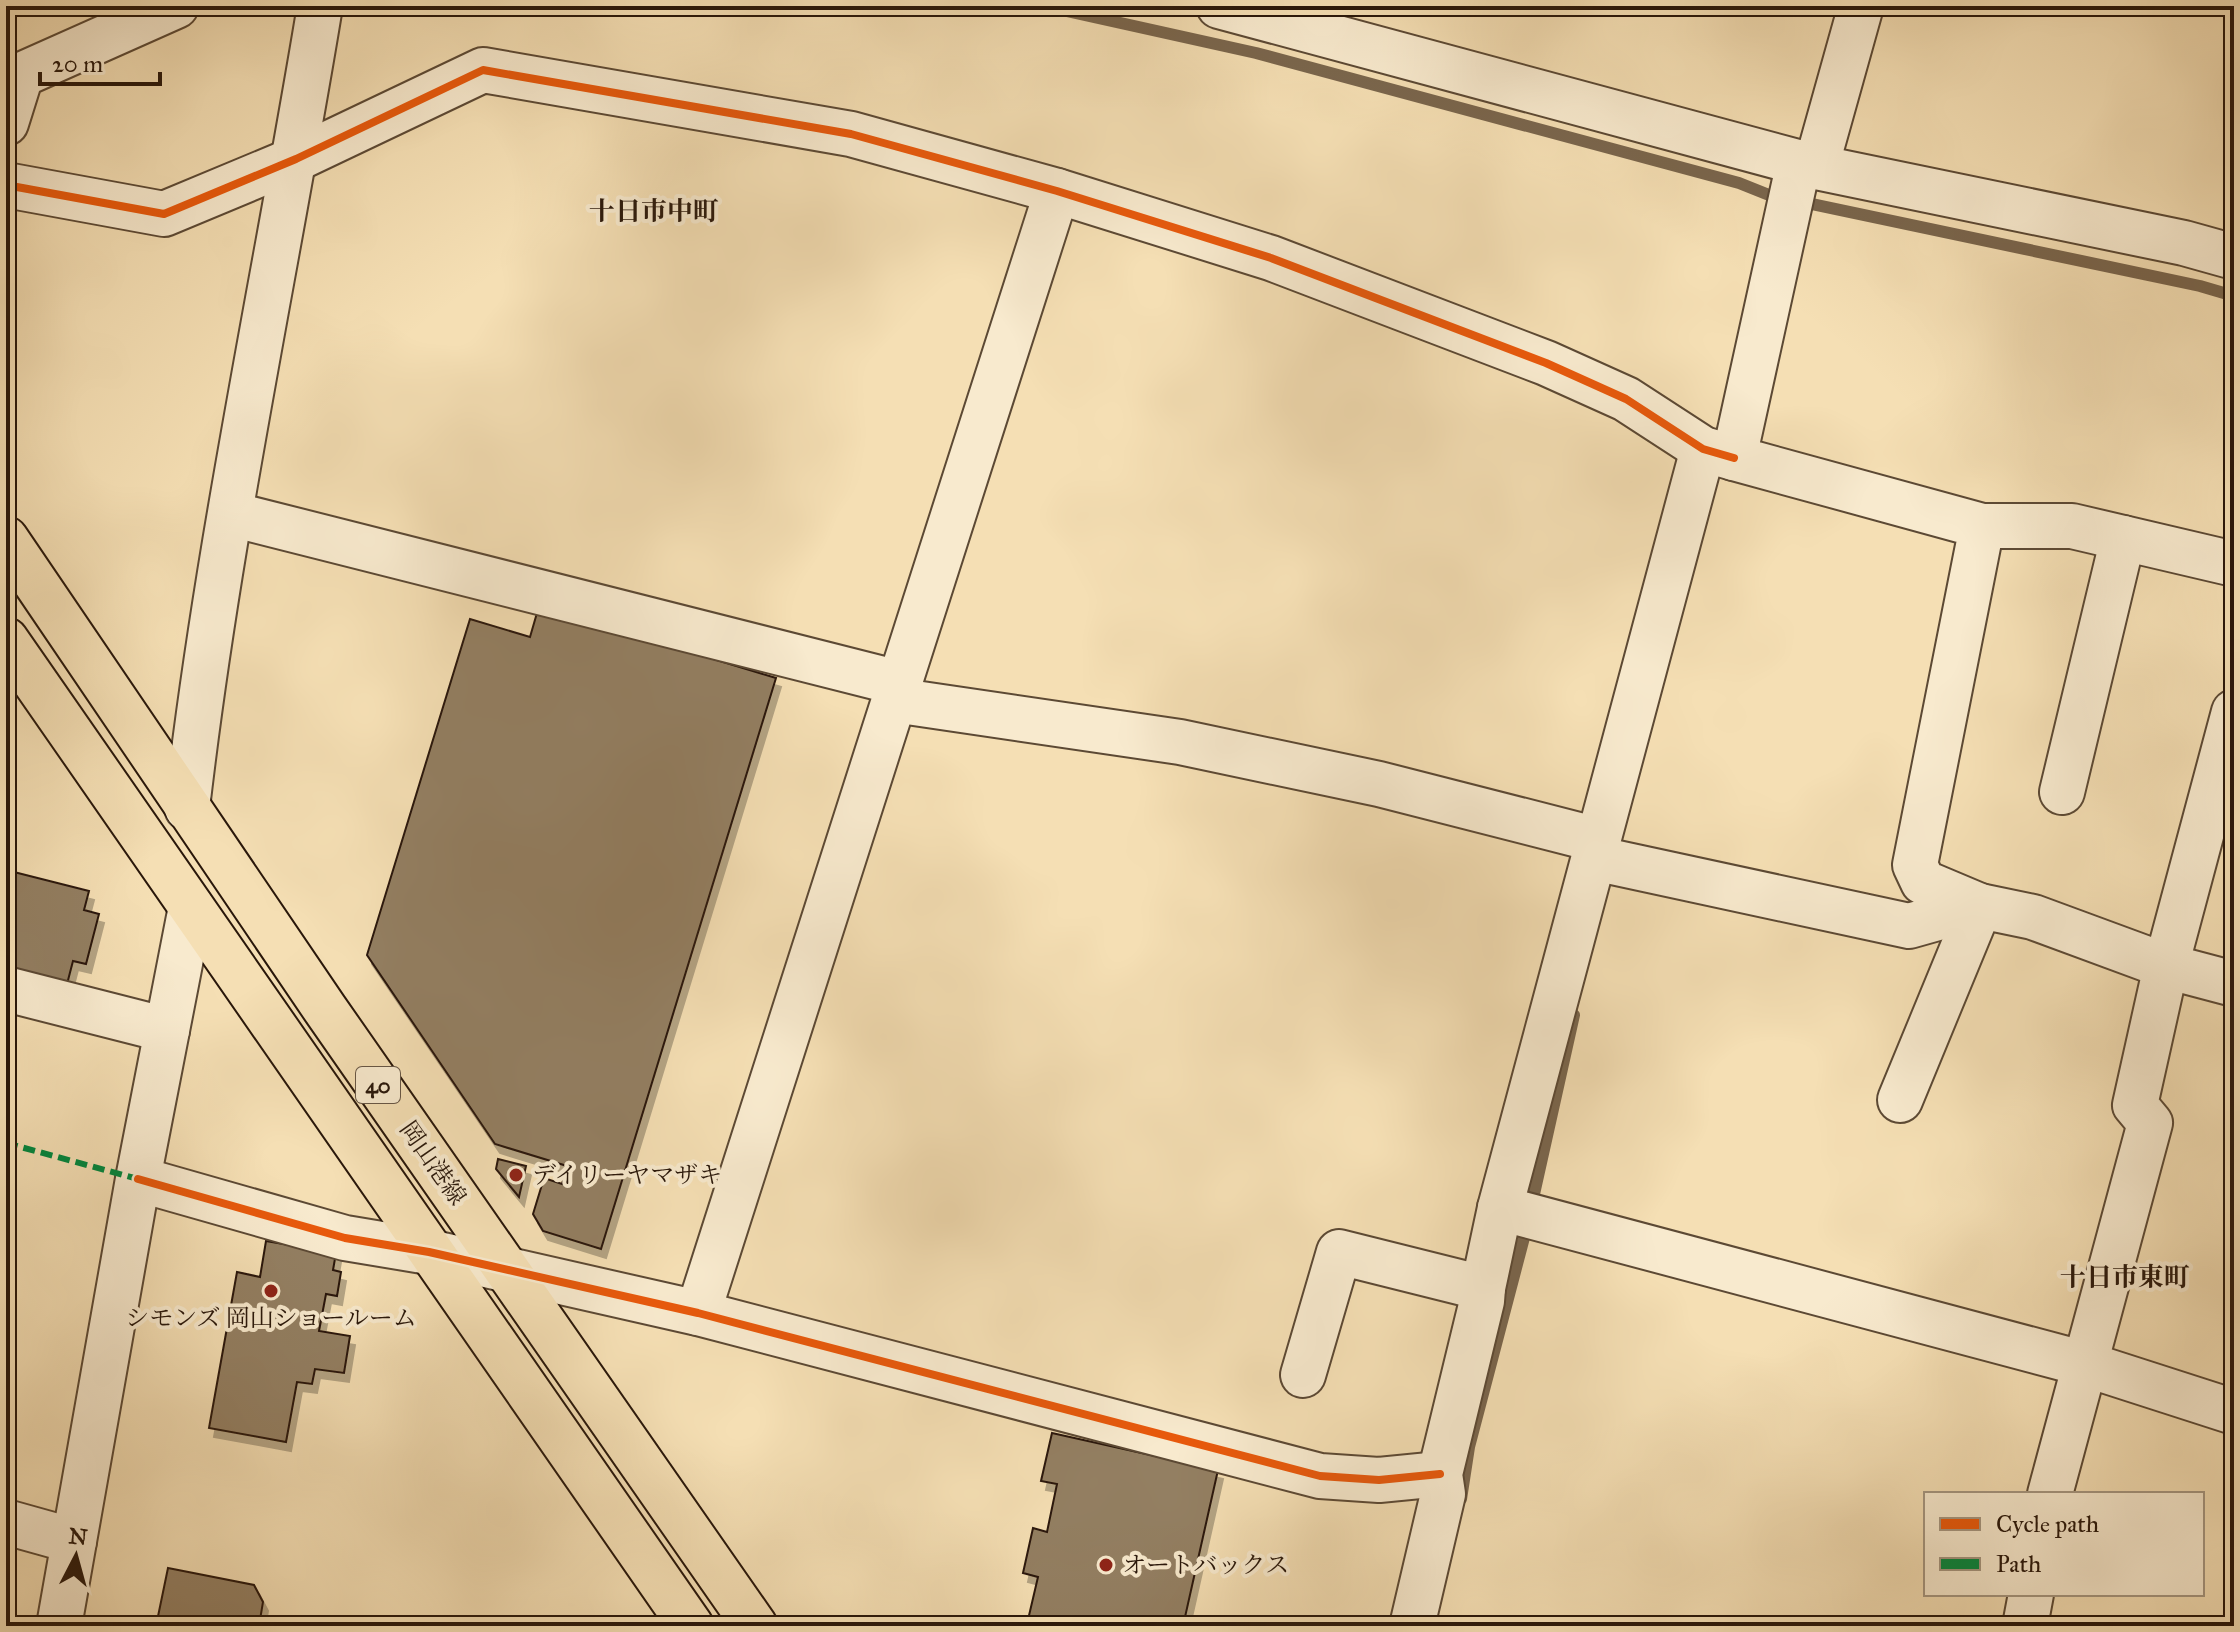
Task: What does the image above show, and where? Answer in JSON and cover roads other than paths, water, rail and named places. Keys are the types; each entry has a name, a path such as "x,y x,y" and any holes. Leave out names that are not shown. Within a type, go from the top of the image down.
{"main road":[{"name":"岡山港線","path":"6,539 325,1009 755,1626"},
{"name":"40","path":"6,640 691,1626"}],"street":[{"path":"187,808 197,722 231,514 296,159 320,6"},
{"path":"1219,6 1799,181 2184,243 2234,257"},
{"path":"1412,1626 1443,1494 1440,1474 1483,1288 1521,1213 1602,855 1799,181 1861,6"},
{"path":"6,123 21,75 165,8"},
{"path":"6,185 164,214 296,159 483,70 851,134 1057,191 1271,258 1546,363 1626,399 1717,453 1982,526 2072,526 2234,564"},
{"path":"698,1313 1057,191"},
{"path":"231,514 897,691 1180,742 1379,784 1602,855 1909,926 1980,906"},
{"path":"1982,526 1915,865 1923,882 1980,906 2033,917 2166,966 2234,984"},
{"path":"2062,792 2123,538"},
{"path":"2051,1492 2150,1123 2135,1105 2166,966 2234,712"},
{"path":"1900,1100 1980,906"},
{"path":"59,1626 138,1179 191,907"},
{"path":"6,989 167,1030"},
{"path":"138,1179 345,1238 429,1252 698,1313 1320,1476 1379,1480 1440,1474"},
{"path":"1521,1213 2085,1364 2234,1412"},
{"path":"1303,1375 1339,1252 1483,1288"},
{"path":"6,1522 74,1541"},
{"path":"2025,1626 2031,1596"}],"waterway":[{"path":"1044,6 1256,53 1739,183 1769,195 2200,286 2234,296"},
{"path":"1461,1499 1469,1447 1526,1230 1574,1015"}],"place":[{"name":"デイリーヤマザキ","path":"516,1175"},
{"name":"シモンズ 岡山ショールーム","path":"271,1291"},
{"name":"オートバックス","path":"1106,1565"}],"district":[{"name":"十日市中町","path":"654,211"},
{"name":"十日市東町","path":"2125,1277"}]}
